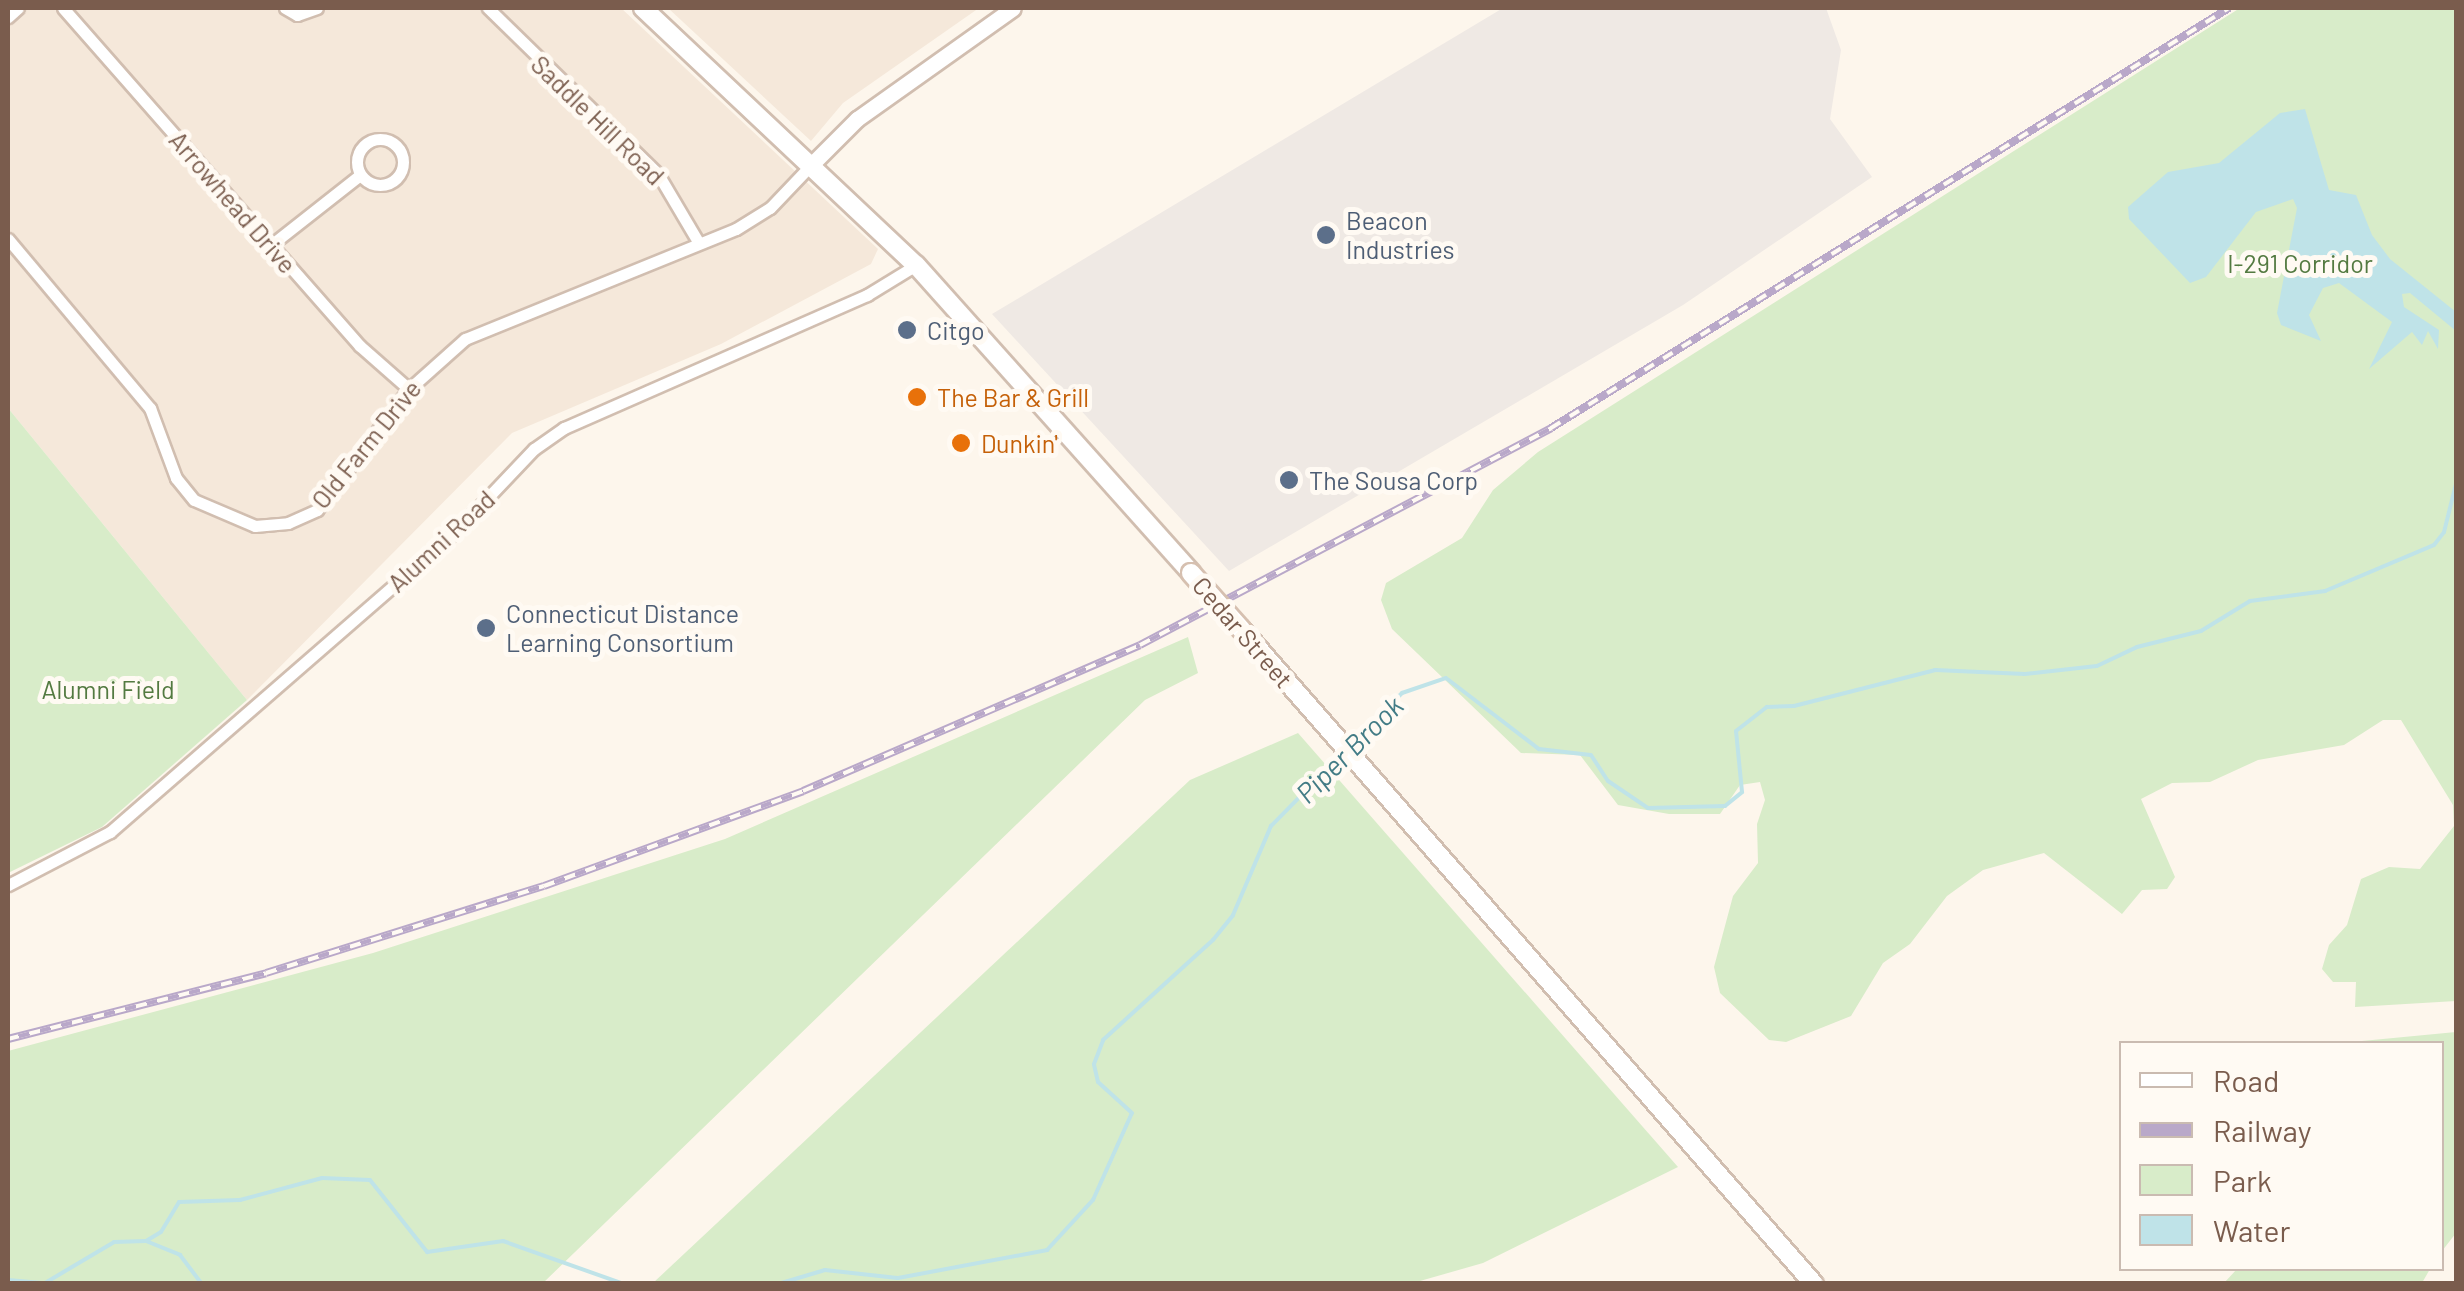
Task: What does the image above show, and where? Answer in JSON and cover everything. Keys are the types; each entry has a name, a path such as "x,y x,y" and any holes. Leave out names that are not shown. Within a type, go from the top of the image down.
{"main road":[{"name":"Cedar Street","path":"643,8 916,265 1192,573 1814,1284"}],"street":[{"path":"8,18 18,8"},
{"name":"Arrowhead Drive","path":"63,8 360,346 409,389"},
{"path":"284,8 297,15 317,8"},
{"name":"Saddle Hill Road","path":"488,8 658,174 697,240"},
{"path":"811,165 857,119 1012,8"},
{"path":"385,138 400,149 403,167 393,182 375,185 360,174 357,157 367,142 385,138"},
{"name":"Old Farm Drive","path":"8,239 150,408 176,478 194,500 221,517 255,526 288,524 318,510 409,389 465,339 770,208 811,165"},
{"path":"271,245 360,174"},
{"name":"Alumni Road","path":"8,885 110,832 457,530 534,449 564,428 868,295 916,265"}],"shaded area":[{"path":"8,8 621,8 878,249 871,264 721,344 512,433 247,700 8,408"},
{"path":"668,8 979,8 843,103 811,141"},
{"path":"1503,8 1826,8 1841,50 1830,119 1872,177 1683,305 1229,571 992,314"}],"green space":[{"name":"I-291 Corridor","path":"2240,8 2456,8 2456,1001 2355,1007 2356,982 2333,982 2322,969 2329,945 2347,925 2361,879 2389,867 2420,869 2454,826 2453,805 2401,720 2383,720 2344,745 2258,760 2210,782 2172,783 2141,799 2175,877 2167,889 2142,890 2122,914 2044,853 1983,870 1947,896 1910,944 1883,963 1851,1016 1786,1042 1769,1040 1720,993 1714,967 1733,896 1758,863 1757,824 1765,800 1760,782 1740,785 1720,814 1669,814 1618,805 1580,755 1521,753 1392,629 1381,600 1386,583 1462,538 1493,490 1538,452"},
{"name":"Alumni Field","path":"8,408 247,700 102,827 8,873"},
{"path":"1188,637 1198,673 1145,700 543,1283 8,1283 8,1051 373,953 725,839"},
{"path":"1298,733 1678,1167 1483,1263 1413,1283 653,1283 1190,780"},
{"path":"2456,1032 2456,1233 2444,1248 2444,1041 2362,1041"},
{"path":"2234,1271 2429,1271 2422,1283 2224,1283"}],"water":[{"path":"2305,109 2329,190 2356,195 2372,235 2390,259 2456,312 2456,331 2410,293 2402,294 2404,307 2439,330 2438,349 2428,331 2422,345 2412,332 2369,369 2392,322 2339,283 2323,288 2309,315 2321,341 2281,325 2277,313 2297,208 2293,199 2256,212 2206,277 2190,283 2129,219 2128,207 2168,172 2219,163 2280,113"}],"waterway":[{"name":"Piper Brook","path":"1349,746 1402,693 1446,678 1539,749 1591,755 1608,781 1648,808 1725,806 1742,792 1736,731 1767,707 1794,706 1935,670 2025,674 2097,666 2137,647 2201,631 2250,601 2325,591 2434,545 2444,532 2456,484"},
{"name":"Piper Brook","path":"778,1284 825,1270 898,1278 1047,1250 1093,1200 1132,1113 1098,1082 1094,1064 1103,1040 1213,940 1233,915 1271,826 1343,753"},
{"name":"Piper Brook","path":"8,1280 45,1283 114,1242 146,1241 161,1232 179,1202 240,1200 322,1178 370,1180 427,1252 503,1241 624,1284"},
{"path":"146,1241 180,1255 202,1284"}],"railway":[{"path":"8,1039 266,973 544,886 803,791 1140,645 1551,428 2229,8"}],"place":[{"name":"Beacon Industries","path":"1326,235"},
{"name":"Citgo","path":"907,330"},
{"name":"The Bar & Grill","path":"917,397"},
{"name":"Dunkin'","path":"961,443"},
{"name":"The Sousa Corp","path":"1289,480"},
{"name":"Connecticut Distance Learning Consortium","path":"486,628"}]}
